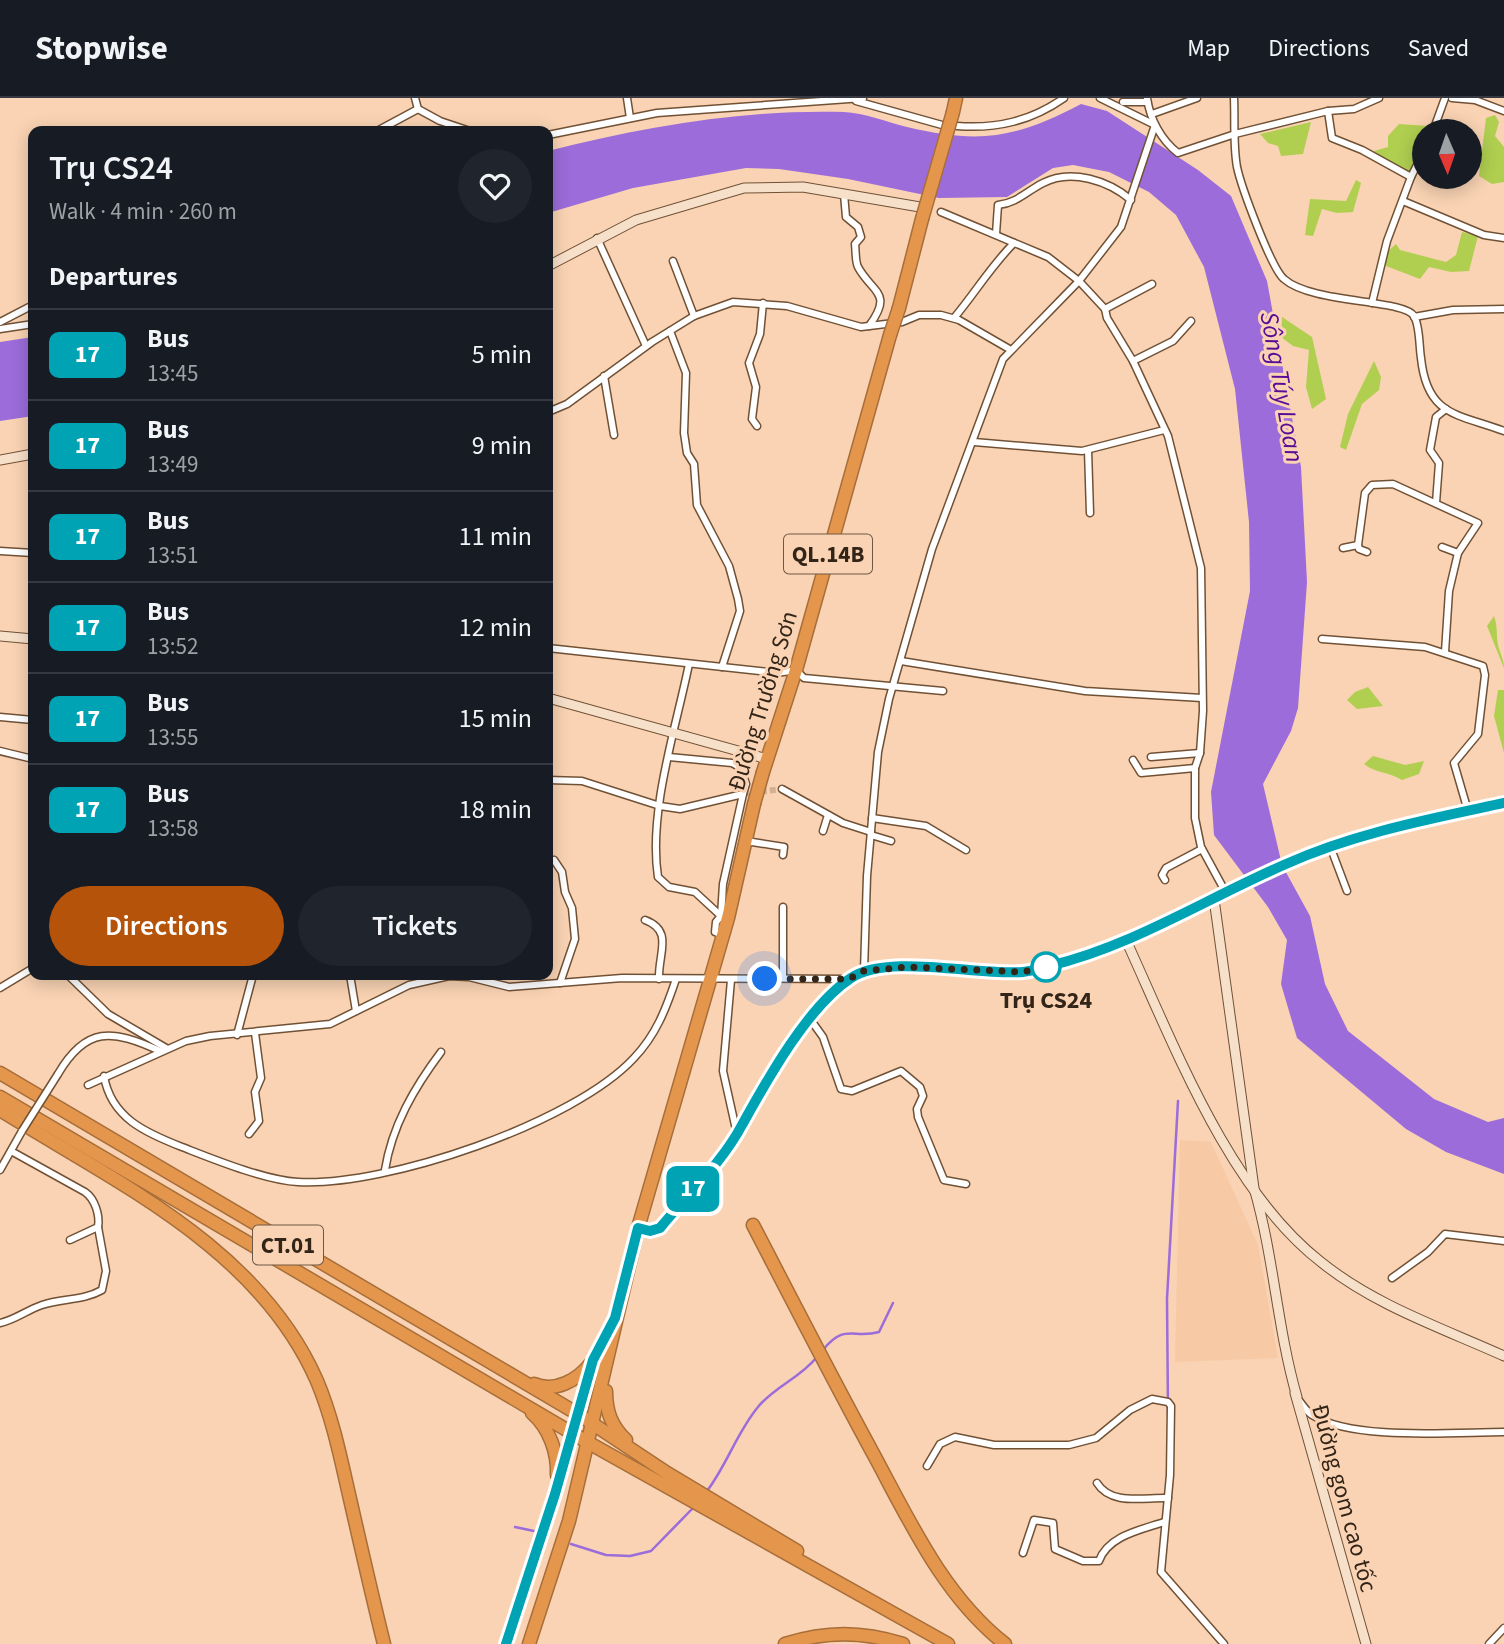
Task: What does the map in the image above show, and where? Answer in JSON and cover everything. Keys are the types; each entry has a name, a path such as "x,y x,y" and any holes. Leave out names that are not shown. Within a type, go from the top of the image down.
{"highway":[{"name":"Đường Trường Sơn","path":"529,1644 566,1533 608,1365 615,1318 638,1228 723,935 754,804 796,670 899,308 921,213 956,98"},
{"name":"CT.01","path":"0,1073 579,1414"},
{"name":"CT.01","path":"0,1097 573,1433"},
{"path":"0,1110 207,1241 259,1290 281,1320 301,1349 330,1418 384,1644"},
{"path":"754,1228 937,1569 965,1606 1005,1644"},
{"name":"Đường Trường Sơn","path":"506,1644 579,1414 593,1360 615,1318"},
{"path":"495,1365 539,1386 551,1388 583,1374 593,1360"},
{"path":"608,1365 606,1404 611,1422 635,1448 714,1507 819,1565 834,1578 948,1644"},
{"path":"485,1382 524,1406 540,1420 548,1432 558,1463 548,1514"},
{"path":"579,1414 667,1473"},
{"path":"573,1433 691,1492"},
{"path":"785,1644 833,1633 862,1634 903,1644"}],"street":[{"path":"415,98 418,109 455,126"},
{"path":"627,98 630,118"},
{"path":"957,126 1006,125 1032,117 1064,98"},
{"path":"1100,98 1122,102 1147,100 1155,125 1168,145 1178,153 1235,134 1328,111 1354,109 1379,98"},
{"path":"1152,114 1197,98"},
{"path":"1234,98 1237,167 1269,255 1280,276 1302,288 1338,300 1406,309 1415,317 1423,376 1432,394 1446,409 1467,421 1504,431"},
{"path":"1437,119 1445,98"},
{"path":"1452,98 1475,100 1504,111"},
{"path":"553,134 630,118 859,99 942,125"},
{"path":"1122,102 1143,122 1155,125"},
{"path":"386,126 418,109"},
{"path":"1328,111 1332,138 1362,150 1411,177 1387,241 1373,303"},
{"path":"864,971 878,752 893,685 932,549 974,442 995,374 1011,350 1079,281 1121,227 1155,125"},
{"path":"996,234 998,205 1016,200 1056,177 1068,176 1093,181 1119,190 1131,200"},
{"path":"553,263 636,220 744,188 803,187 921,213"},
{"path":"844,194 845,218 858,227 861,237 855,244 857,266 878,290 880,304 869,326"},
{"path":"1403,201 1484,235 1504,238"},
{"path":"941,212 1048,257 1079,281 1105,309 1107,318 1133,361 1164,430 1201,568 1202,698 1200,752 1195,768 1195,818 1202,849 1229,891"},
{"path":"597,238 646,346"},
{"path":"954,318 984,282 988,270 1014,243"},
{"path":"673,261 694,316"},
{"path":"1105,309 1152,284"},
{"path":"553,410 567,404 646,346 694,316 733,302 787,306 861,327 902,323 919,315 941,314 954,318 1011,350"},
{"path":"757,426 752,419 756,387 750,363 760,334 763,303"},
{"path":"0,322 28,308"},
{"path":"1415,317 1453,310 1504,309"},
{"path":"1133,361 1173,341 1191,321"},
{"path":"0,329 28,325"},
{"path":"670,331 686,373 684,433 687,453 694,464 698,505 729,566 740,611 722,667"},
{"path":"604,376 614,435"},
{"path":"1436,503 1439,463 1430,450 1436,418 1446,409"},
{"path":"974,442 1088,450 1164,430"},
{"path":"1088,450 1090,513"},
{"path":"0,460 28,455"},
{"path":"1367,552 1359,549 1358,545 1365,493 1372,485 1393,484 1436,503 1444,510 1478,523 1458,553 1449,591 1445,652"},
{"path":"1343,548 1358,545"},
{"path":"1442,547 1458,553"},
{"path":"0,551 28,553"},
{"path":"0,636 28,639"},
{"path":"1322,639 1397,643 1445,652 1483,666 1485,675 1478,734 1454,763 1468,811"},
{"path":"553,649 777,673 796,670 800,677 943,691"},
{"path":"901,661 1086,691 1202,698"},
{"path":"690,664 673,733 660,806 656,863 658,877 669,887 695,891 721,916"},
{"path":"553,699 767,759"},
{"path":"0,717 28,720"},
{"path":"0,751 28,758"},
{"path":"1151,757 1200,752"},
{"path":"669,757 722,762 741,768 746,784 723,884 721,916 716,922 715,932 723,935"},
{"path":"1133,760 1137,771 1141,773 1195,768"},
{"path":"553,779 582,781 660,806 690,809 743,794"},
{"path":"782,789 857,829 891,841"},
{"path":"638,1228 650,1231 660,1228 737,1134 763,1086 810,1019 849,979 864,971 907,967 1023,972 1074,960 1214,899 1284,864 1330,846 1504,803"},
{"path":"823,831 828,815"},
{"path":"872,818 926,825 967,850"},
{"path":"746,841 784,847 783,855"},
{"path":"1330,846 1348,891"},
{"path":"1165,880 1162,875 1166,868 1202,849"},
{"path":"554,860 562,872 565,892 572,908 575,939 559,983"},
{"path":"1214,899 1254,1188 1267,1232 1287,1362 1297,1397 1310,1414 1335,1425 1375,1431 1504,1432"},
{"path":"783,907 783,978"},
{"path":"645,920 657,925 663,935 659,979"},
{"path":"1125,939 1203,1107 1237,1166 1283,1225 1320,1262 1376,1298 1504,1356"},
{"path":"0,988 28,971"},
{"path":"481,980 509,987 659,979 849,979"},
{"path":"104,1076 109,1097 138,1127 227,1164 300,1182 334,1180 450,1155 520,1129 594,1091 626,1066 646,1045 660,1022 676,979"},
{"path":"73,980 108,1014 163,1050"},
{"path":"237,1035 252,980"},
{"path":"351,980 356,1011"},
{"path":"88,1085 163,1050 210,1036 330,1024 423,980"},
{"path":"731,980 723,1071 737,1134"},
{"path":"810,1019 823,1037 844,1091 852,1091 901,1071 920,1087 923,1096 916,1109 940,1173 944,1180 966,1184"},
{"path":"250,1134 259,1121 254,1092 261,1078 255,1033"},
{"path":"0,1170 76,1047 93,1036 116,1036 163,1050"},
{"path":"385,1170 391,1141 405,1109 441,1052"},
{"path":"0,1323 60,1300 89,1298 102,1290 107,1272 98,1227 99,1217 89,1195 11,1151"},
{"path":"70,1240 98,1227"},
{"path":"1392,1278 1428,1252 1445,1234 1504,1241"},
{"name":"Đường gom cao tốc","path":"1287,1362 1366,1644"},
{"path":"927,1466 940,1444 955,1437 994,1445 1069,1445 1096,1438 1130,1410 1152,1399 1168,1402 1171,1406 1168,1498 1160,1567 1163,1577 1224,1644"},
{"path":"1097,1483 1103,1492 1121,1499 1168,1498"},
{"path":"1023,1553 1034,1520 1054,1523 1055,1549 1083,1561 1099,1561 1103,1550 1114,1541 1164,1522"},
{"path":"1489,1644 1504,1628"}],"shaded area":[{"path":"1180,1140 1211,1142 1258,1245 1278,1358 1175,1362"}],"green space":[{"path":"1495,115 1499,122 1495,136 1504,147 1504,182 1492,184 1482,178 1486,118"},
{"path":"1311,122 1303,154 1281,156 1278,146 1268,143 1260,134"},
{"path":"1399,124 1412,125 1412,167 1407,177 1373,158 1374,151 1388,147 1388,136"},
{"path":"1356,180 1361,183 1353,212 1337,213 1322,209 1313,236 1305,235 1310,199 1346,201"},
{"path":"1462,232 1478,236 1469,271 1451,272 1429,267 1420,279 1386,266 1386,253 1396,244 1400,250 1446,262 1456,255"},
{"path":"1282,317 1312,337 1326,399 1312,409 1306,387 1309,350 1293,346 1281,337"},
{"path":"1374,361 1381,377 1379,390 1362,404 1346,450 1340,447 1348,414"},
{"path":"1494,616 1498,645 1504,668 1487,626"},
{"path":"1368,687 1383,706 1357,709 1347,700 1355,692"},
{"path":"1498,690 1504,690 1504,753 1494,716"},
{"path":"1373,756 1405,765 1424,761 1419,774 1402,780 1364,764"}],"water":[{"name":"Sông Túy Loan","path":"1081,104 1107,111 1198,170 1231,196 1267,281 1301,467 1307,582 1298,708 1291,731 1263,784 1282,865 1310,916 1325,984 1348,1031 1434,1099 1488,1122 1504,1118 1504,1174 1446,1152 1406,1129 1297,1038 1281,984 1287,940 1268,907 1214,835 1211,792 1250,591 1249,522 1235,389 1204,267 1176,215 1149,192 1109,172 1073,165 1053,168 1007,197 939,198 848,179 779,169 746,168 633,188 553,212 553,150 657,127 769,113 844,112 932,132 976,136 1016,131 1058,116"},
{"path":"28,338 28,417 0,421 0,342"}],"waterway":[{"path":"1168,1413 1167,1299 1178,1101"},
{"path":"823,1350 843,1334 879,1332 893,1303"},
{"path":"707,1491 758,1407 816,1358"},
{"path":"571,1544 606,1555 630,1556 651,1551 694,1507"},
{"path":"515,1527 534,1531"}],"tunnel":[{"path":"743,794 782,789"}],"bus line":[{"name":"17","path":"506,1644 555,1494 593,1360 615,1318 638,1228 650,1231 660,1228 732,1141 743,1125 750,1107 810,1019 849,979 863,971 907,967 1023,972 1074,960 1164,923 1284,864 1322,849 1394,827 1504,803"}],"place":[{"name":"Trụ CS24","path":"1046,967"}],"route":[{"path":"765,979 849,979 863,971 907,967 1023,972 1049,966 1046,967"}]}
